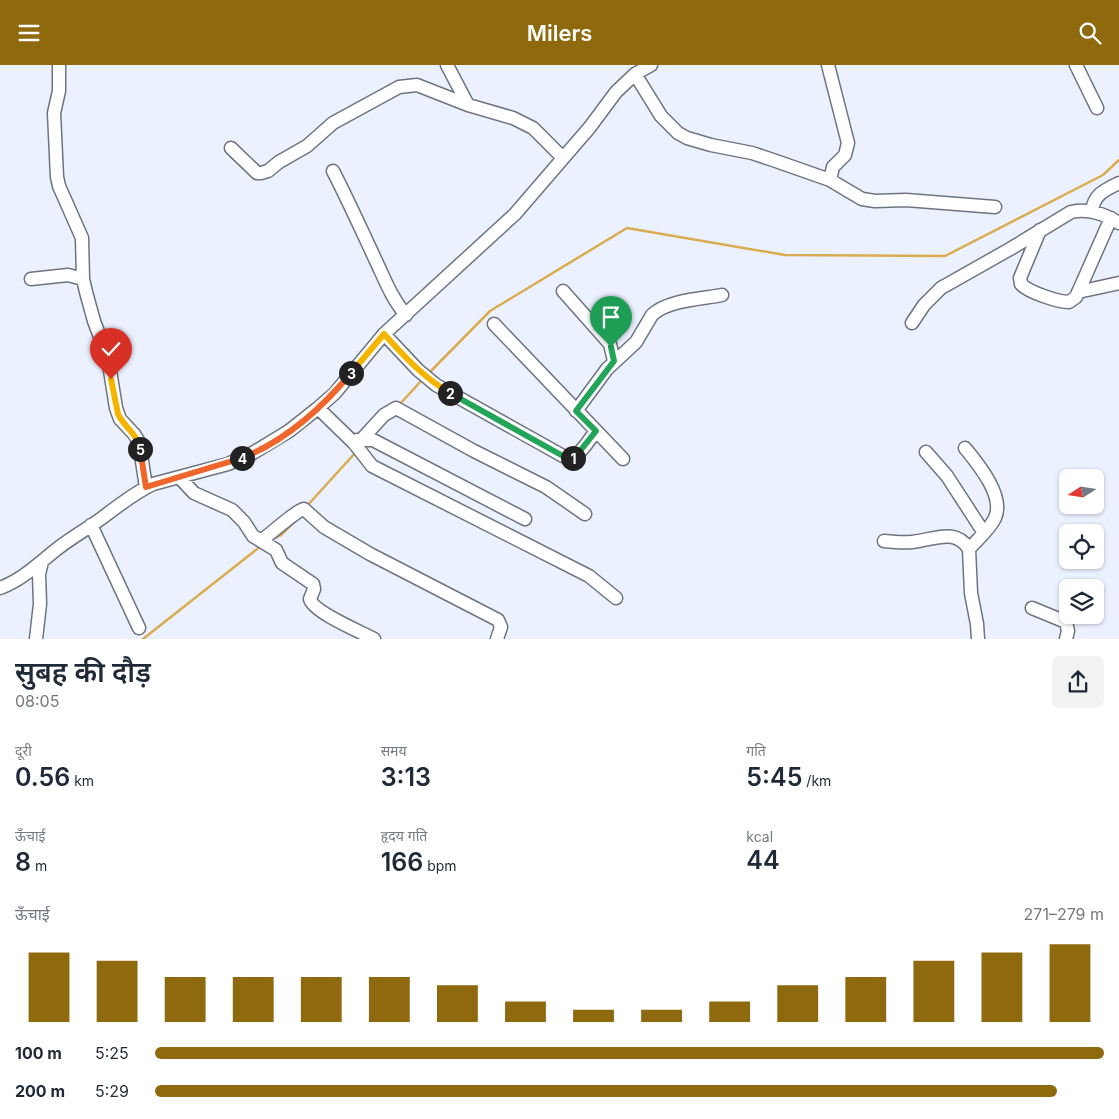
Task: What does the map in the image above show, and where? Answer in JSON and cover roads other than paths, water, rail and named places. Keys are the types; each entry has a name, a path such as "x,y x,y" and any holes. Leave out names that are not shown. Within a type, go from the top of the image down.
{"street":[{"path":"59,65 59,91 54,113 56,171 59,186 82,237 83,279 94,321 108,358 116,408 120,419 139,442 146,487"},
{"path":"447,65 468,105"},
{"path":"1,585 32,570 57,549 146,487 251,455 290,431 335,393 384,334 515,214 590,127 616,92 635,75 651,65"},
{"path":"828,65 848,143 845,155 833,167 830,180"},
{"path":"1076,65 1097,109"},
{"path":"635,75 661,116 678,133 703,143 752,153 830,180 862,199 875,201 906,200 995,207"},
{"path":"231,148 257,173 265,173 278,162 307,146 333,123 399,87 417,85 468,105 524,123 542,136 563,158"},
{"path":"333,171 347,197 386,283 399,307 406,315"},
{"path":"1092,211 1098,195 1119,183"},
{"path":"912,323 924,305 941,288 1010,249 1040,230 1071,211 1081,209 1092,211 1115,221 1073,300 1065,302 1027,289 1021,284 1020,278 1040,230"},
{"path":"31,279 68,275 83,279"},
{"path":"1078,292 1119,283"},
{"path":"563,291 610,344 614,361"},
{"path":"576,411 614,361 636,341 652,315 667,306 722,295"},
{"path":"494,324 623,459"},
{"path":"384,334 429,380 568,458 576,456 596,431"},
{"path":"318,408 357,440 372,466 589,576 616,598"},
{"path":"357,440 384,415 396,408 474,451 546,487 585,514"},
{"path":"357,440 373,440 525,519"},
{"path":"965,448 990,485 997,507 995,518 969,549"},
{"path":"926,452 947,476 984,533"},
{"path":"179,477 189,489 200,496 232,510 244,522 250,533 276,550 280,561 286,567 313,584 314,589 310,599 313,605 334,619 374,639"},
{"path":"261,541 298,511 304,509 324,527 370,554 498,620 501,627 496,639"},
{"path":"91,525 139,628"},
{"path":"884,541 911,542 949,535 960,538 969,549 970,593 977,624 978,639"},
{"path":"36,639 40,604 39,574 42,562"},
{"path":"1032,608 1066,622 1068,631 1066,639"}],"waterway":[{"path":"428,374 490,311 627,228 785,255 945,256 1103,175 1119,160"},
{"path":"399,405 422,380"},
{"path":"306,507 356,452"},
{"path":"272,539 281,535 297,519"},
{"path":"143,639 261,546"}]}
